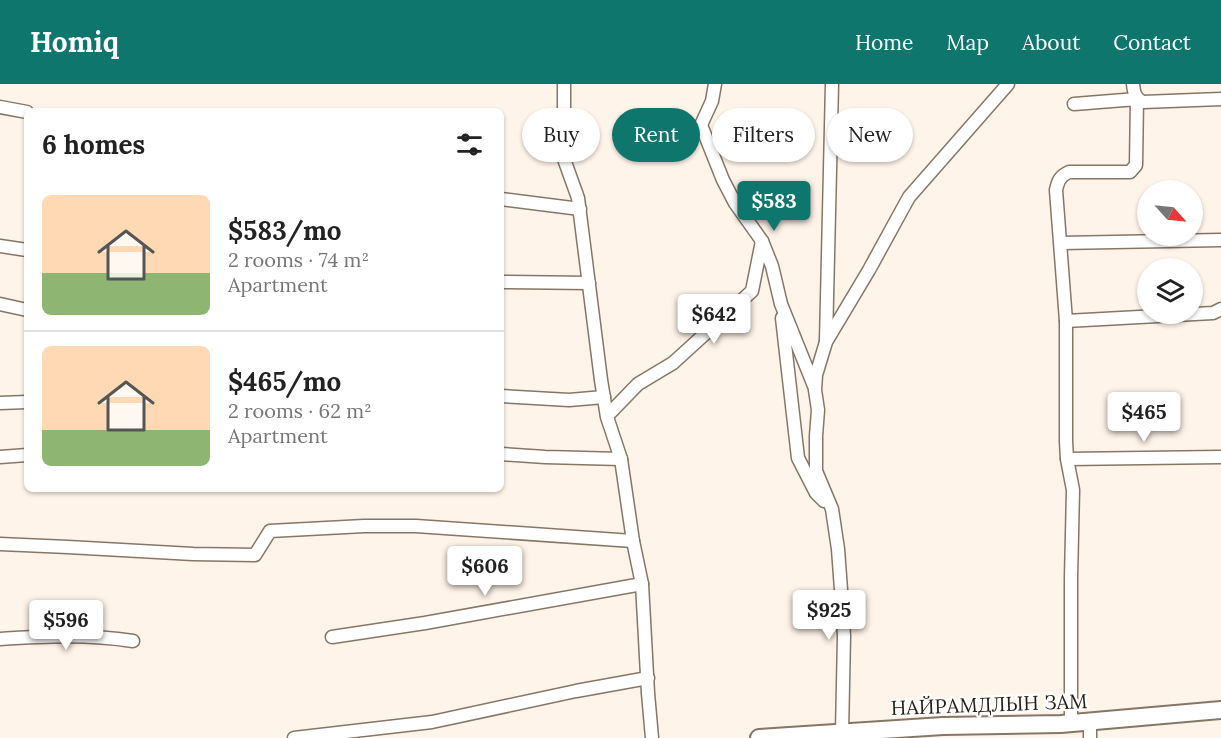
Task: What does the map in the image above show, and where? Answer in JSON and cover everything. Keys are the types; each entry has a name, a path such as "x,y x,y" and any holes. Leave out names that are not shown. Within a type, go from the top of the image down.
{"main road":[{"name":"НАЙРАМДЛЫН ЗАМ","path":"759,738 944,726 1071,723 1090,730 1221,710"}],"street":[{"path":"564,84 564,159 578,198 607,416 621,459 642,584 652,738"},
{"path":"715,84 712,101 700,125 723,180 762,241 772,266 781,304 815,390"},
{"path":"826,342 832,84"},
{"path":"842,732 844,636 838,549 832,509 816,471 818,410 815,390 816,375 826,342 909,197 1008,84"},
{"path":"1071,723 1073,490 1067,459 1066,321 1056,190 1062,175 1069,172 1130,172 1136,165 1137,99 1133,84"},
{"path":"1074,104 1137,99 1143,102 1221,99"},
{"path":"0,107 24,111"},
{"path":"504,199 580,209"},
{"path":"1060,243 1221,240"},
{"path":"607,416 638,384 673,363 752,291 762,241"},
{"path":"0,246 24,250"},
{"path":"504,282 589,283"},
{"path":"0,304 24,309"},
{"path":"781,304 798,458 816,493 832,509"},
{"path":"1066,321 1213,313 1221,309"},
{"path":"504,396 569,400 604,397"},
{"path":"0,403 24,402"},
{"path":"0,457 24,454"},
{"path":"504,454 545,458 621,459"},
{"path":"1067,459 1221,458"},
{"path":"0,544 193,555 255,555 270,531 364,526 416,526 633,541"},
{"path":"332,637 642,584"},
{"path":"0,639 95,636 133,641"},
{"path":"294,738 432,722 648,678"}]}
